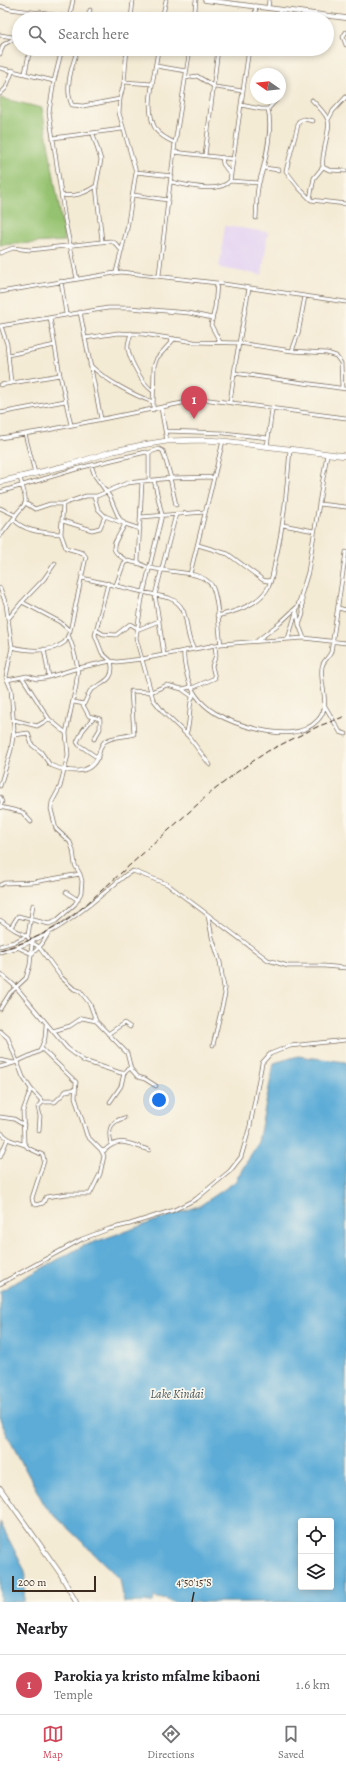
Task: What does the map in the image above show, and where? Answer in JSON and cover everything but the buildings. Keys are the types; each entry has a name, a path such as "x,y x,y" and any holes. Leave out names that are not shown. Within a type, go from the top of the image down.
{"highway":[{"path":"0,482 114,451 168,441 223,441 346,456"}],"street":[{"path":"70,12 73,0"},
{"path":"132,12 133,0"},
{"path":"163,12 166,0"},
{"path":"195,12 196,0"},
{"path":"205,0 236,2 256,7 296,12"},
{"path":"268,8 269,0"},
{"path":"0,6 40,12"},
{"path":"255,12 256,7"},
{"path":"334,17 346,18"},
{"path":"346,32 343,37 346,45"},
{"path":"0,35 12,37"},
{"path":"0,54 3,45 12,40"},
{"path":"25,73 29,56"},
{"path":"60,56 54,81 49,112 65,220 77,279"},
{"path":"76,56 69,87 72,105 83,106 120,99"},
{"path":"116,272 122,251 136,172 122,128 119,113 126,56"},
{"path":"157,56 152,84 150,110 153,125 160,134 175,143"},
{"path":"159,275 175,143 189,56"},
{"path":"205,155 212,86 217,56"},
{"path":"171,182 218,188 227,185 230,181 248,56"},
{"path":"156,66 186,71"},
{"path":"0,68 54,81"},
{"path":"0,94 6,88 12,70"},
{"path":"185,78 197,76 212,86 243,92"},
{"path":"124,82 152,84"},
{"path":"328,120 333,111 346,97"},
{"path":"310,199 314,178 323,167 329,127 326,114 312,100"},
{"path":"241,105 261,109 268,108 272,104"},
{"path":"256,218 259,183 264,168 270,120 268,108"},
{"path":"326,114 333,111"},
{"path":"313,121 304,119 300,121 286,170 292,180 310,199 319,202 346,204"},
{"path":"53,138 93,134 122,128"},
{"path":"93,134 101,160 96,186 102,241"},
{"path":"174,152 233,159"},
{"path":"222,157 223,164 231,175"},
{"path":"323,167 329,170 346,171"},
{"path":"264,168 279,170"},
{"path":"136,172 172,176"},
{"path":"230,181 259,183"},
{"path":"62,195 78,195 87,192 96,186"},
{"path":"133,195 168,200"},
{"path":"0,253 14,248 30,250 102,241 115,243 122,251"},
{"path":"0,292 116,272 159,275 346,302"},
{"path":"61,281 66,314"},
{"path":"217,283 216,303 211,326 220,342"},
{"path":"230,402 249,288"},
{"path":"292,351 298,334 305,296"},
{"path":"11,383 8,355 1,326 108,308 130,308 189,313 212,318"},
{"path":"80,312 101,419"},
{"path":"50,318 70,425"},
{"path":"85,338 118,333 130,333 200,342 239,342 292,351 327,353 336,356 341,364 344,388 234,373"},
{"path":"130,333 128,348 131,356 141,380 153,391"},
{"path":"153,410 155,361 174,339"},
{"path":"8,355 55,345"},
{"path":"90,365 103,376 153,402"},
{"path":"0,385 60,375"},
{"path":"0,438 153,410 202,399 346,418"},
{"path":"0,413 65,401"},
{"path":"161,408 168,441"},
{"path":"267,447 272,408"},
{"path":"166,431 224,433 268,438"},
{"path":"25,434 35,473"},
{"path":"190,574 223,441"},
{"path":"0,492 91,465 141,453 148,453 159,449 163,451 171,478 176,505"},
{"path":"217,616 238,610 254,602 265,593 271,580 283,525 290,449"},
{"path":"148,453 149,480"},
{"path":"288,639 308,572 327,454"},
{"path":"91,465 95,476 106,491 116,514 125,524"},
{"path":"20,477 25,503 33,509 50,504 63,504 89,495 94,496 127,483 171,478 214,477"},
{"path":"154,480 162,515 144,593 136,638 153,699 186,734 210,765"},
{"path":"140,564 137,554 140,544 142,481"},
{"path":"94,496 98,509 105,516 140,529"},
{"path":"0,536 25,503"},
{"path":"12,647 31,650 44,649 62,644 68,637 82,578 85,555 66,548 61,534 63,504"},
{"path":"319,504 346,507"},
{"path":"0,508 15,517 16,522 29,530 61,534"},
{"path":"141,517 205,512"},
{"path":"164,655 155,595 176,514"},
{"path":"63,521 96,530 100,528 105,516"},
{"path":"125,524 114,544 113,550 116,555 128,561 150,567 190,574 208,581 212,585 216,600 221,644"},
{"path":"283,525 314,531"},
{"path":"198,544 228,554 263,580 271,580"},
{"path":"14,735 28,733 32,745 41,752 48,763 64,770 87,770 92,767 98,758 102,745 106,741 125,734 134,734 131,691 152,692 167,685 193,694 214,713 232,723 282,733 298,731 313,724 322,715 325,706 322,668 324,661 330,654 333,640 345,571 346,552"},
{"path":"116,585 123,564 128,561"},
{"path":"8,619 44,579 55,563"},
{"path":"82,578 175,600 180,604 186,619 190,643 194,649"},
{"path":"83,705 86,703 90,690 103,684 110,676 112,667 111,661 100,650 96,638 96,630 103,608 108,584"},
{"path":"0,588 5,600 12,647 6,674 11,689 14,720 14,735 0,786"},
{"path":"300,625 303,614 302,595"},
{"path":"22,602 60,622 70,631"},
{"path":"257,640 280,623 298,606"},
{"path":"338,608 346,610"},
{"path":"297,611 304,638"},
{"path":"137,629 159,621"},
{"path":"96,630 112,635 119,634 130,624 137,629"},
{"path":"11,927 18,916 46,924 52,923 78,900 82,888 80,874 75,865 72,846 56,829 51,809 52,802 60,788 69,751 66,733 74,702 78,668 74,648 68,637"},
{"path":"7,680 29,676 37,679 111,661 117,662 142,659 221,644 257,640 304,638 333,640 346,643"},
{"path":"186,734 189,726 193,694 183,658 190,643"},
{"path":"182,689 192,687 215,678 212,666 216,655 215,645"},
{"path":"44,649 49,677"},
{"path":"175,653 183,658"},
{"path":"22,677 49,719 66,733"},
{"path":"74,702 83,705 93,718 99,718 100,724 94,739"},
{"path":"325,706 340,732 346,734"},
{"path":"93,718 83,730 77,742 98,758"},
{"path":"14,720 37,726 49,719"},
{"path":"0,797 2,802 0,807 22,812 32,822"},
{"path":"0,952 32,943 48,934 69,921 127,874 133,871 167,884 238,937 262,957 272,962 288,966 324,966 346,968"},
{"path":"0,885 4,883 34,882 80,874"},
{"path":"66,892 78,900"},
{"path":"0,946 27,936 30,932 33,905"},
{"path":"208,916 212,937 220,962 225,994 213,1045"},
{"path":"0,920 27,936 32,943 39,947 61,977 74,989 80,991 90,1004 96,1021 127,1053 130,1058 130,1068 138,1077 145,1078 156,1086"},
{"path":"32,954 48,934"},
{"path":"0,1009 7,996 26,978 32,954 32,943"},
{"path":"18,948 32,954"},
{"path":"0,973 16,987 46,1026 53,1031 63,1045 79,1058 124,1073"},
{"path":"53,1031 70,1026 82,1018 96,1021"},
{"path":"108,1034 124,1023 130,1027"},
{"path":"0,1067 15,1063 38,1053 42,1049 46,1026"},
{"path":"0,1031 8,1038 15,1063 23,1077 31,1089 43,1102"},
{"path":"0,1284 82,1240 109,1229 174,1210 196,1199 230,1171 241,1157 250,1126 262,1063 270,1054 290,1046 346,1040"},
{"path":"0,1132 8,1138 41,1153 44,1158 44,1163 32,1198 33,1203 36,1205 43,1203 46,1196 90,1194 92,1192 104,1158 101,1150 87,1136 79,1105 75,1097 76,1084 74,1079 42,1049"},
{"path":"0,1060 15,1063"},
{"path":"110,1102 121,1086 124,1073 130,1068"},
{"path":"25,1145 23,1111 31,1089"},
{"path":"40,1131 38,1107 43,1102 55,1102 66,1091 76,1089"},
{"path":"0,1117 14,1119 24,1125"},
{"path":"111,1144 109,1133 110,1126 116,1121 124,1118"},
{"path":"0,1157 8,1138"},
{"path":"101,1150 105,1150 111,1144 121,1142 149,1150"},
{"path":"0,1488 60,1573 77,1601"}],"shaded area":[{"path":"225,226 268,232 262,275 219,268"}],"green space":[{"path":"0,98 42,108 65,241 0,245"}],"water":[{"name":"Lake Kindai","path":"298,1056 346,1062 346,1602 175,1602 154,1597 153,1602 124,1602 120,1579 45,1506 0,1419 0,1291 83,1246 201,1205 235,1182 258,1142 274,1063"},
{"path":"0,1522 25,1571 24,1602 0,1602"}],"railway":[{"path":"0,950 38,936 55,928 72,917 208,795 237,772 268,751 319,726 346,716"}],"place":[{"name":"Parokia ya kristo mfalme kibaoni","path":"194,419"}]}
